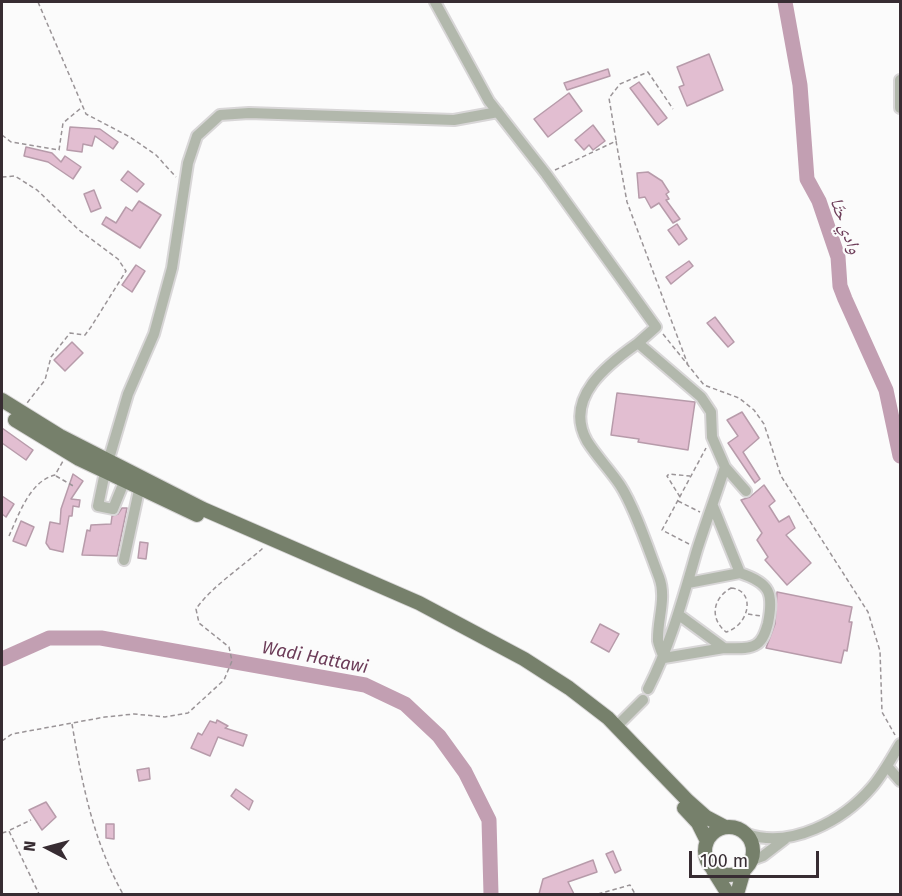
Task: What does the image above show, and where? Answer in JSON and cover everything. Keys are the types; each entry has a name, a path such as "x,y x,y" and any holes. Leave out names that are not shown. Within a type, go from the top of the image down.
{"main road":[{"path":"2,400 106,466 124,482 139,490 465,636 564,694 630,749 698,823 707,841"},
{"path":"2,410 68,453 106,466 419,603 468,628 569,688 617,726 706,817 725,826"},
{"path":"728,894 705,856 707,841 717,829 725,826 733,826 747,834 753,851 737,894"},
{"path":"713,870 728,875 748,865"}],"street":[{"path":"435,2 489,101 546,174 656,327 595,378 585,394 582,425 586,439 621,486 661,581 662,603 658,642 664,658"},
{"path":"900,80 900,108"},
{"path":"124,482 113,509 98,506 106,466 128,394 154,334 172,268 188,163 197,136 220,115 331,114 453,120 498,112"},
{"path":"638,343 701,397 711,412 712,437 725,467 746,491"},
{"path":"648,688 664,658 679,615 725,467"},
{"path":"124,560 139,490"},
{"path":"711,512 740,573"},
{"path":"664,658 758,644 766,633 772,604 770,593 764,584 740,573 688,583"},
{"path":"679,615 724,648"},
{"path":"617,726 643,700"},
{"path":"748,865 786,839 827,823 855,804 872,788 900,744"},
{"path":"887,766 900,781"},
{"path":"747,834 760,838 786,839"}],"path":[{"path":"38,2 86,114 130,137 156,155 186,188"},
{"path":"673,109 648,72 620,84 609,98 627,202 690,368"},
{"path":"2,135 11,142 59,150 63,123 82,108"},
{"path":"546,174 616,141"},
{"path":"2,177 15,176 37,190 79,230 118,259 126,271 85,334 70,333 51,357 45,380 19,412"},
{"path":"656,327 704,385 739,398 754,410 771,440 781,476 841,572 860,596 868,612 880,651 882,712 900,744"},
{"path":"698,548 662,530 712,437"},
{"path":"55,476 68,453"},
{"path":"680,497 667,476 669,474 691,476"},
{"path":"9,536 26,501 45,478 55,476 75,487"},
{"path":"678,501 711,512"},
{"path":"2,741 12,734 72,723 134,714 165,717 188,713 224,680 232,662 229,647 199,623 196,609 206,594 229,579 266,545"},
{"path":"737,588 746,598 747,613 738,628 726,632 717,624 715,609 723,592 737,588"},
{"path":"72,723 83,788 93,815 97,840 123,894"},
{"path":"2,833 31,820"},
{"path":"9,831 39,894"},
{"path":"598,894 630,885 635,894"}],"building":[{"path":"709,54 723,90 687,106 679,87 684,85 677,67"},
{"path":"608,69 610,76 567,90 564,83"},
{"path":"639,82 667,118 658,125 630,88"},
{"path":"569,93 582,111 548,137 534,119"},
{"path":"593,125 605,141 593,150 589,145 584,150 575,140"},
{"path":"70,127 100,129 118,142 113,149 95,136 92,146 83,144 82,152 67,150"},
{"path":"26,147 52,153 61,162 65,156 81,167 73,179 48,162 24,156"},
{"path":"128,171 144,184 137,192 121,180"},
{"path":"648,172 662,181 669,192 666,194 669,199 666,200 680,219 673,223 659,203 651,208 645,197 639,198 637,173"},
{"path":"94,190 101,208 91,212 84,194"},
{"path":"139,201 161,215 140,248 102,224 106,217 116,223 126,207 132,211"},
{"path":"677,224 687,239 679,245 668,230"},
{"path":"689,261 693,266 671,284 666,277"},
{"path":"136,265 145,271 132,292 122,285"},
{"path":"715,317 734,342 728,347 707,323"},
{"path":"72,342 83,353 65,371 54,360"},
{"path":"617,393 695,402 688,450 611,435"},
{"path":"742,412 759,438 743,452 760,479 755,483 728,443 738,436 727,420"},
{"path":"2,428 33,450 26,460 2,443"},
{"path":"73,474 83,481 71,499 80,500 79,507 73,506 72,516 69,516 63,552 50,549 46,543 50,522 60,524 61,509"},
{"path":"764,485 775,501 769,506 779,522 789,516 795,528 786,535 811,563 787,585 765,560 768,557 757,540 762,533 741,500 750,497"},
{"path":"2,496 14,504 6,517 2,514"},
{"path":"122,508 127,508 117,556 82,555 87,530 90,531 91,525 111,524 112,516 118,514"},
{"path":"21,521 34,527 26,546 13,541"},
{"path":"140,542 148,543 146,559 138,558"},
{"path":"777,592 852,607 847,651 844,650 841,663 766,648 775,624"},
{"path":"600,624 619,634 609,652 591,642"},
{"path":"217,720 228,726 225,728 247,735 243,746 218,737 210,756 191,748 198,733 202,735 210,721 216,723"},
{"path":"149,768 150,779 139,781 137,770"},
{"path":"236,789 253,801 249,810 231,796"},
{"path":"46,802 56,817 42,830 29,810"},
{"path":"106,824 114,824 114,839 106,838"},
{"path":"613,851 621,870 615,873 606,854"},
{"path":"593,860 597,872 568,882 574,894 539,894 543,879"}],"waterway":[{"name":"وادي حتّا","path":"785,2 800,85 807,179 819,201 838,257 840,286 886,390 900,456"},
{"name":"Wadi Hattawi","path":"2,659 49,638 101,638 365,685 405,704 439,736 465,772 489,820 491,894"}]}
